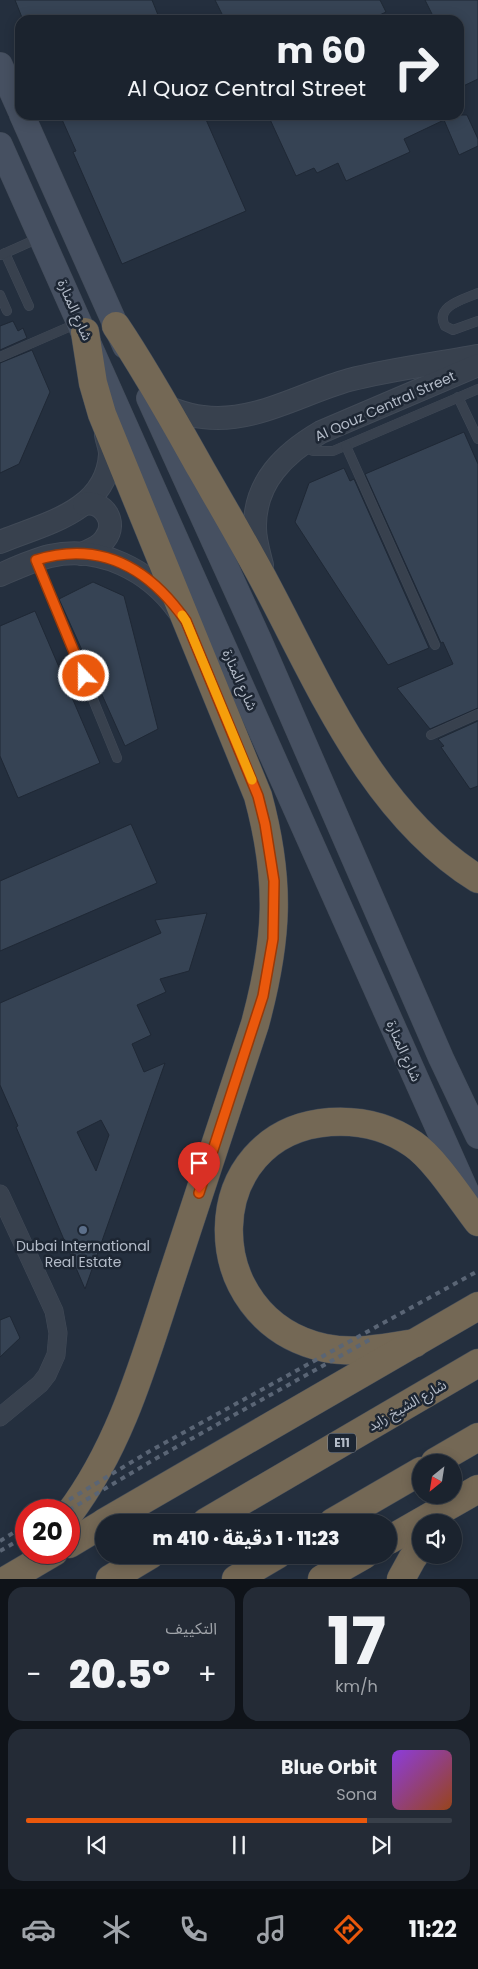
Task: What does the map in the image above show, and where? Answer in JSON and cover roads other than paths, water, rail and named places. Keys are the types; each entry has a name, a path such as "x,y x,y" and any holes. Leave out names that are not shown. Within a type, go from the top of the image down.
{"highway":[{"path":"116,326 166,407 267,586 341,726 392,799 450,860 478,879"},
{"path":"79,1499 109,1449 137,1382 255,1024 269,968 273,939 274,881 265,824 247,769 102,414 93,383 82,327"},
{"path":"415,1343 376,1350 344,1350 305,1342 286,1333 269,1321 242,1288 233,1268 228,1226 231,1205 238,1185 248,1167 262,1151 279,1137 308,1125 340,1121 356,1122 386,1130 414,1145 426,1155 478,1222"},
{"path":"120,1514 478,1306"},
{"name":"شارع الشيخ زايد","path":"220,1514 478,1363"},
{"path":"449,1454 478,1437"},
{"path":"347,1514 412,1476"},
{"path":"397,1535 478,1489"},
{"path":"458,1514 478,1499"},
{"path":"80,1538 95,1529"},
{"path":"401,1579 412,1558"},
{"path":"8,1579 24,1564"},
{"path":"8,1579 34,1564"},
{"path":"110,1579 135,1564"},
{"path":"236,1579 262,1564"},
{"path":"322,1579 348,1564"}],"main road":[{"path":"0,65 15,99"},
{"path":"24,120 254,631 441,1058 478,1136"},
{"name":"شارع المنارة","path":"0,145 478,1217"}],"street":[{"name":"Al Qouz Central Street","path":"166,407 203,417 241,416 350,380 478,356"},
{"name":"Al Qouz Central Street","path":"267,586 256,540 255,527 258,502 268,478 281,460 300,444 321,432 478,365"},
{"path":"0,541 62,518 84,504 95,493 107,466 110,453 102,414"},
{"path":"82,554 102,543 111,526 107,513 103,508 97,504 84,504"},
{"path":"0,575 50,556 82,554 114,560 143,575 156,585 172,601 186,621"},
{"path":"0,1194 54,1311 58,1333 56,1355 47,1375 40,1384 0,1417"}],"lane":[{"path":"29,306 2,254 42,236"},
{"path":"478,293 450,306 443,312 442,316 445,326 453,330 478,322"},
{"path":"0,295 7,311"},
{"path":"0,357 82,327"},
{"path":"300,444 313,451 334,451 478,388"},
{"path":"458,397 478,439"},
{"path":"346,446 435,645"},
{"path":"36,560 117,758"},
{"path":"432,735 478,714"}],"railway":[{"path":"70,1499 150,1451 478,1271"},
{"path":"80,1503 155,1459 371,1339"},
{"path":"0,1541 15,1532"},
{"path":"0,1551 15,1542"}],"place":[{"name":"Dubai International Real Estate","path":"83,1230"}]}
